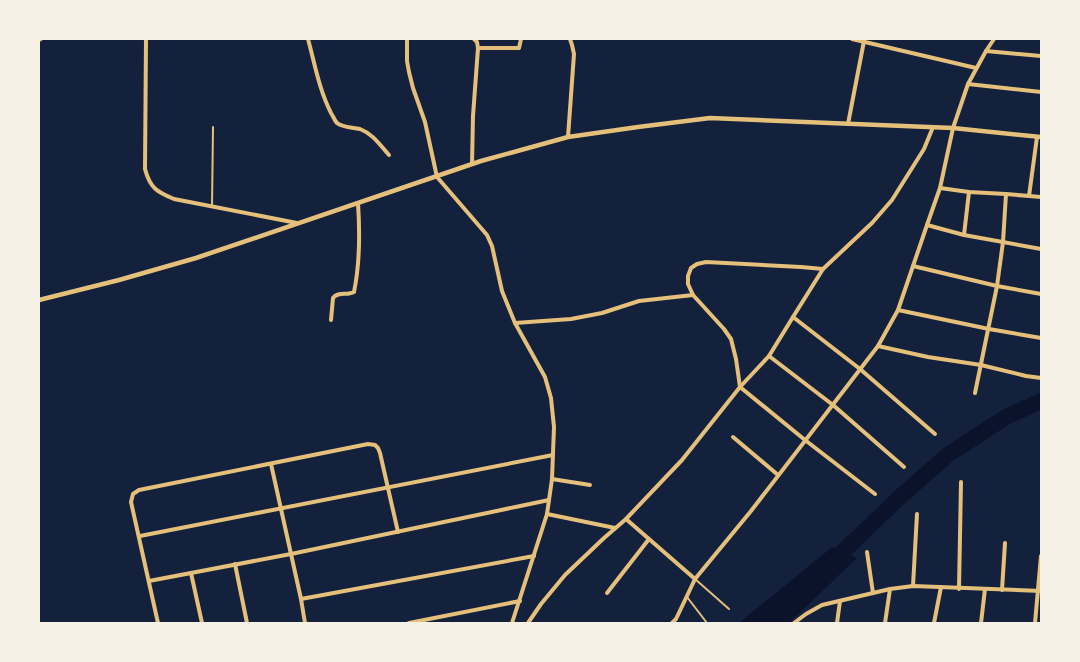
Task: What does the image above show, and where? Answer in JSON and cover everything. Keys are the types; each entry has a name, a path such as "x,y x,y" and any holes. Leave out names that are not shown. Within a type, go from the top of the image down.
{"street":[{"path":"146,39 145,169 148,180 154,188 174,199 297,223"},
{"path":"308,39 319,84 336,121 341,125 369,133 389,155"},
{"path":"407,39 409,72 425,122 437,177 487,235 492,246 502,291 515,323 545,377 551,398 554,427 552,480 547,514 512,622 518,623"},
{"path":"472,164 478,48 477,42 474,39"},
{"path":"478,48 519,48 521,39"},
{"path":"568,137 574,54 570,39"},
{"path":"852,39 976,68"},
{"path":"878,44 879,39"},
{"path":"672,623 676,619 695,579 834,405 878,346 898,310 940,188 953,128 968,84 994,39"},
{"path":"848,124 864,41"},
{"path":"986,51 1041,56"},
{"path":"968,84 1041,92"},
{"path":"39,300 196,258 472,164 568,137 710,118 953,128 1039,137 1029,196"},
{"path":"528,623 541,604 565,576 626,519 682,460 740,387 769,356 823,269 872,224 892,200 924,149 933,127"},
{"path":"940,188 1041,197"},
{"path":"964,235 969,192"},
{"path":"975,393 997,286 1003,242 1006,194"},
{"path":"331,320 333,298 339,294 352,294 355,289 360,228 358,203"},
{"path":"927,225 964,235 1041,249"},
{"path":"823,269 706,262 691,268 688,284 693,295 731,339 740,387 875,494"},
{"path":"913,266 997,286 1041,294"},
{"path":"515,323 571,319 639,301 693,295"},
{"path":"898,310 1041,338"},
{"path":"793,317 860,369 935,434"},
{"path":"878,346 1041,378"},
{"path":"769,356 834,405 904,467"},
{"path":"732,437 778,475"},
{"path":"158,623 131,502 134,492 139,490 368,444 375,445 380,453 398,532"},
{"path":"140,536 553,455"},
{"path":"271,464 305,623"},
{"path":"552,480 590,485"},
{"path":"959,589 962,482"},
{"path":"149,581 291,554 549,500"},
{"path":"547,514 615,528"},
{"path":"913,586 917,514"},
{"path":"626,519 695,579"},
{"path":"607,593 649,539"},
{"path":"1002,590 1005,543"},
{"path":"867,552 873,592"},
{"path":"301,599 534,556"},
{"path":"1035,623 1040,591 1041,556"},
{"path":"235,564 247,623"},
{"path":"192,573 202,623"},
{"path":"794,623 822,605 873,592 913,586 1040,591"},
{"path":"934,623 941,587"},
{"path":"885,623 890,589"},
{"path":"981,623 985,589"},
{"path":"409,623 520,601"},
{"path":"837,623 840,601"}],"lane":[{"path":"212,207 213,127"},
{"path":"695,579 728,609"},
{"path":"687,596 707,623"}],"water":[{"path":"832,547 857,558 789,623 739,623"}],"waterway":[{"path":"827,567 902,495 949,454 1006,417 1041,401"}]}
